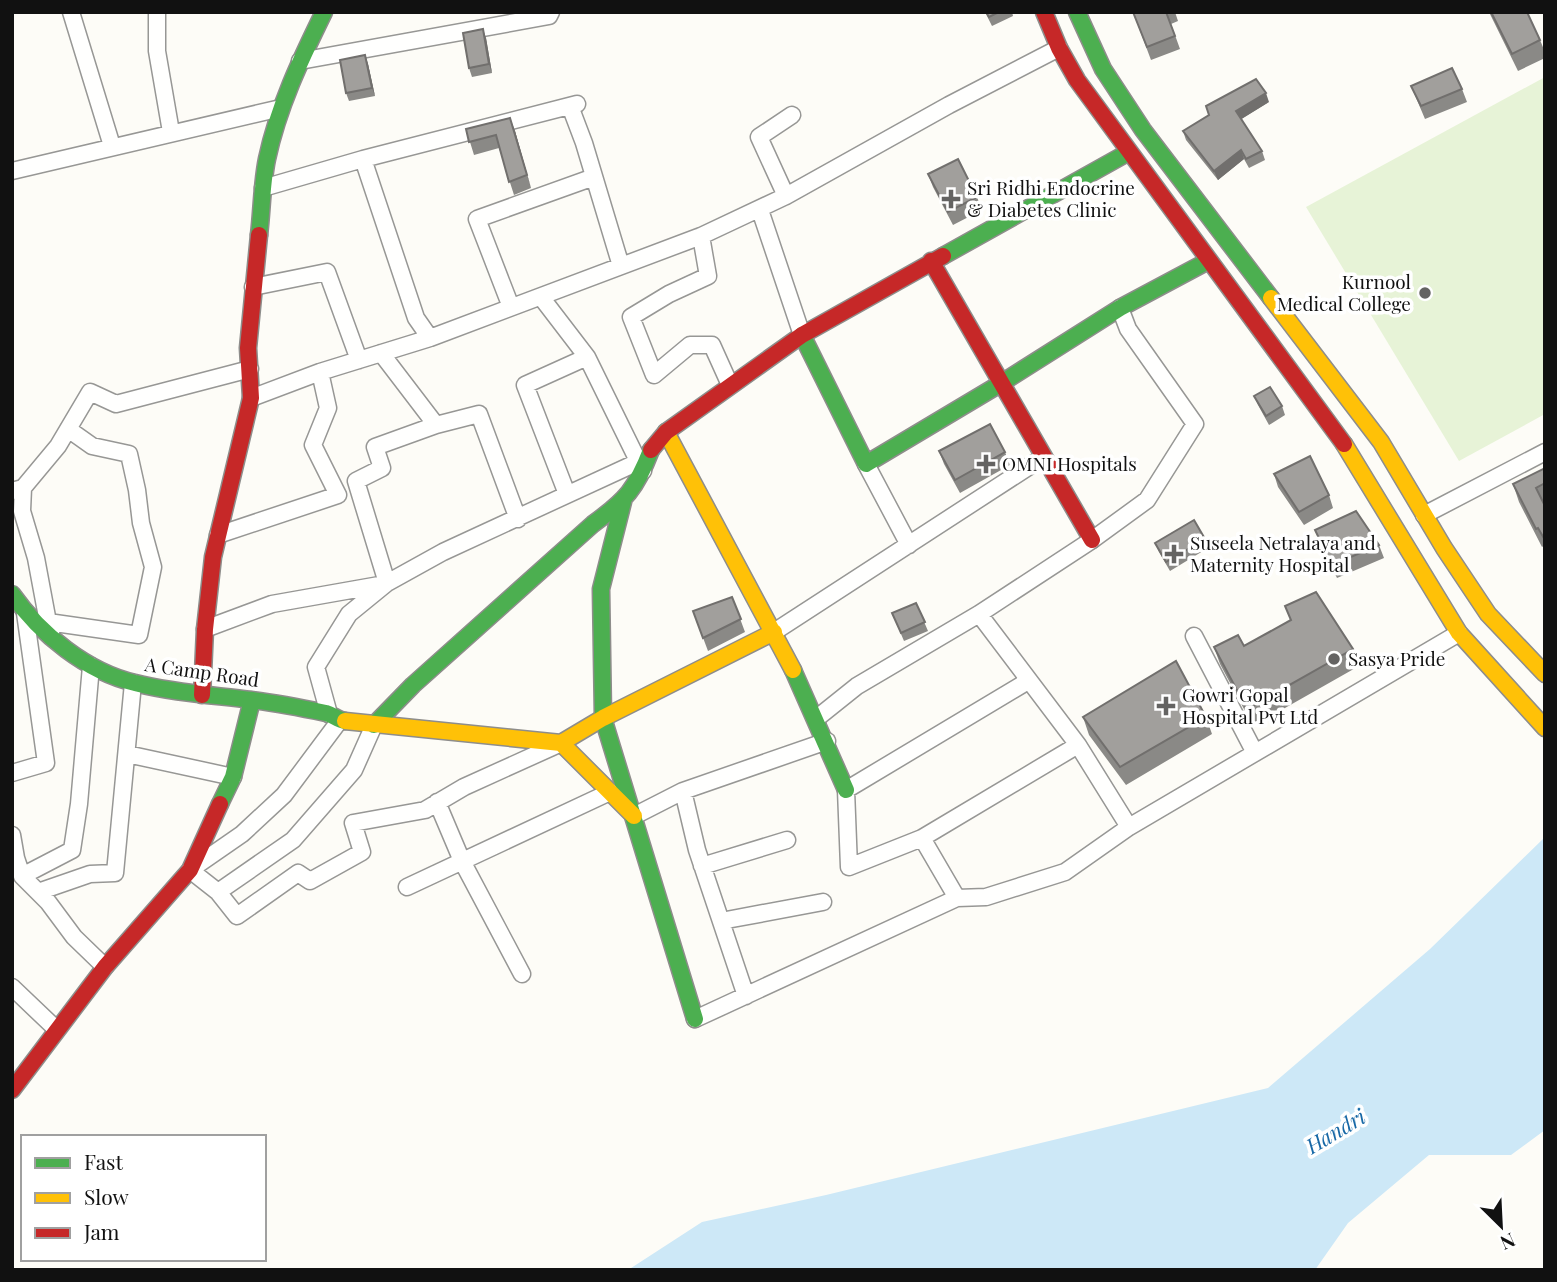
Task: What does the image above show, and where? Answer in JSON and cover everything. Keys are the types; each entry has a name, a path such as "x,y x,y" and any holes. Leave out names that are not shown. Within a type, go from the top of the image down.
{"street":[{"path":"71,12 112,146"},
{"path":"157,12 157,51 171,132"},
{"path":"202,695 205,629 213,557 251,398 248,348 263,188 281,108 324,12"},
{"path":"300,61 549,16 551,12"},
{"path":"1044,12 1059,48 1077,80 1350,451 1458,633 1518,702 1545,728"},
{"path":"1077,12 1103,69 1149,138 1381,442 1444,548 1488,614 1545,674"},
{"path":"251,398 320,372 430,338 701,236 786,196 949,105 1059,48"},
{"path":"263,188 363,159 573,105 621,266"},
{"path":"12,171 281,108"},
{"path":"786,196 759,137 792,115"},
{"path":"1149,138 1129,152 802,335 666,432 652,447 641,467 623,502 601,589 603,718 695,1019 957,898 986,897 1065,872 1129,827 1458,633"},
{"path":"363,159 416,318 430,338"},
{"path":"512,307 477,219 594,177"},
{"path":"760,209 802,335 909,545"},
{"path":"701,236 708,276 669,294 631,317 654,375 690,345 712,345 730,385"},
{"path":"931,261 1042,458 1092,540"},
{"path":"866,464 1120,308 1208,261"},
{"path":"253,287 327,272 359,360"},
{"path":"541,297 587,357 641,467"},
{"path":"817,718 857,686 979,614 1092,540 1147,500 1195,424 1128,329 1120,308"},
{"path":"381,353 436,425"},
{"path":"567,494 524,385 587,357"},
{"path":"50,633 36,558 18,489 58,446 90,392 116,404 250,369"},
{"path":"218,535 338,495 313,445 328,408 320,372"},
{"path":"387,583 355,481 382,468 375,447 436,425 479,414 518,519"},
{"path":"50,633 55,623 139,635 153,567 141,523 138,490 130,454 92,446 68,429"},
{"path":"666,432 774,632 827,741 846,790 849,867 922,838 1078,745"},
{"path":"1424,515 1545,452"},
{"path":"190,870 219,892 237,916 298,873 310,881 362,852 353,822 425,810 464,787 561,743 603,718 774,632 1042,458"},
{"path":"12,1090 105,967 190,870 242,834 284,795 334,717 316,667 349,614 387,583 443,552 567,494 641,467"},
{"path":"219,892 293,840 354,770 374,725 414,685 593,524 623,502"},
{"path":"1416,565 1444,548"},
{"path":"205,629 272,604 387,583"},
{"name":"A Camp Road","path":"12,593 26,613 62,646 91,666 133,683 202,695 252,700 374,725 460,731 561,743"},
{"path":"12,773 46,763 26,613"},
{"path":"979,614 1078,745 1129,827"},
{"path":"1194,636 1255,753"},
{"path":"22,876 72,850 79,804 91,666"},
{"path":"846,790 1028,681"},
{"path":"38,892 90,874 115,873 133,683"},
{"path":"190,870 233,777 252,700"},
{"path":"634,816 683,792 827,741"},
{"path":"561,743 634,816"},
{"path":"127,754 233,777"},
{"path":"407,887 610,792"},
{"path":"683,792 702,866 746,996"},
{"path":"437,802 462,862 522,974"},
{"path":"12,835 22,876 74,937 105,967"},
{"path":"922,838 957,898"},
{"path":"702,866 787,840"},
{"path":"721,920 823,902"},
{"path":"12,987 56,1029"}],"green space":[{"path":"1545,77 1545,414 1459,461 1306,207"}],"water":[{"name":"Handri","path":"1545,837 1545,1130 1511,1155 1429,1155 1348,1223 1315,1270 628,1270 702,1222 826,1195 1268,1088 1430,949"}],"building":[{"path":"986,12 999,12 989,17"},
{"path":"1133,12 1166,12 1175,36 1147,47"},
{"path":"1491,12 1527,12 1540,40 1512,54"},
{"path":"483,29 489,64 469,68 463,33"},
{"path":"365,55 372,88 346,93 340,60"},
{"path":"1452,68 1462,89 1421,106 1411,86"},
{"path":"1256,79 1266,93 1236,111 1262,151 1246,159 1241,150 1214,171 1183,131 1209,115 1206,106"},
{"path":"510,118 527,175 509,182 496,135 469,142 466,129"},
{"path":"958,159 977,197 948,212 928,174"},
{"path":"1270,387 1282,406 1266,416 1254,396"},
{"path":"990,424 1005,452 955,480 939,451"},
{"path":"1310,456 1329,495 1299,512 1274,474"},
{"path":"1545,468 1545,483 1536,488 1545,506 1545,540 1538,528 1536,529 1513,484"},
{"path":"1356,511 1379,545 1332,565 1315,530"},
{"path":"1194,520 1205,539 1166,562 1155,543"},
{"path":"1316,592 1353,649 1247,709 1214,647 1238,635 1244,646 1291,620 1285,606"},
{"path":"732,597 741,619 703,638 693,611"},
{"path":"916,603 925,622 901,633 892,613"},
{"name":"Gowri Gopal Hospital Pvt Ltd","path":"1176,661 1206,717 1120,767 1083,717"}],"traffic: fast":[{"path":"259,235 264,177 277,121 324,12"},
{"path":"1077,12 1103,69 1143,130 1271,298"},
{"path":"943,256 1129,152"},
{"path":"802,335 866,464 1120,308 1208,261"},
{"path":"374,725 413,685 614,508 635,484 651,450"},
{"path":"623,502 601,589 603,718 695,1019"},
{"path":"12,594 51,637 82,661 117,678 164,689 298,707 326,713 345,721"},
{"path":"793,670 846,790"},
{"path":"220,804 233,777 252,700"}],"traffic: slow":[{"path":"1271,298 1381,442 1444,548 1488,614 1545,674"},
{"path":"666,432 793,670"},
{"path":"1344,444 1459,633 1545,728"},
{"path":"561,743 603,718 774,632"},
{"path":"345,721 561,743 634,816"}],"traffic: jam":[{"path":"1044,12 1059,48 1077,80 1344,444"},
{"path":"202,695 205,629 213,557 251,398 248,348 259,235"},
{"path":"651,450 666,432 802,335 943,256"},
{"path":"931,261 1092,540"},
{"path":"12,1090 105,967 190,870 220,804"}],"place":[{"name":"Sri Ridhi Endocrine & Diabetes Clinic","path":"951,199"},
{"name":"Kurnool Medical College","path":"1425,293"},
{"name":"OMNI Hospitals","path":"986,464"},
{"name":"Suseela Netralaya and Maternity Hospital","path":"1174,554"},
{"name":"Sasya Pride","path":"1334,659"},
{"name":"Gowri Gopal Hospital Pvt Ltd","path":"1166,706"}]}
